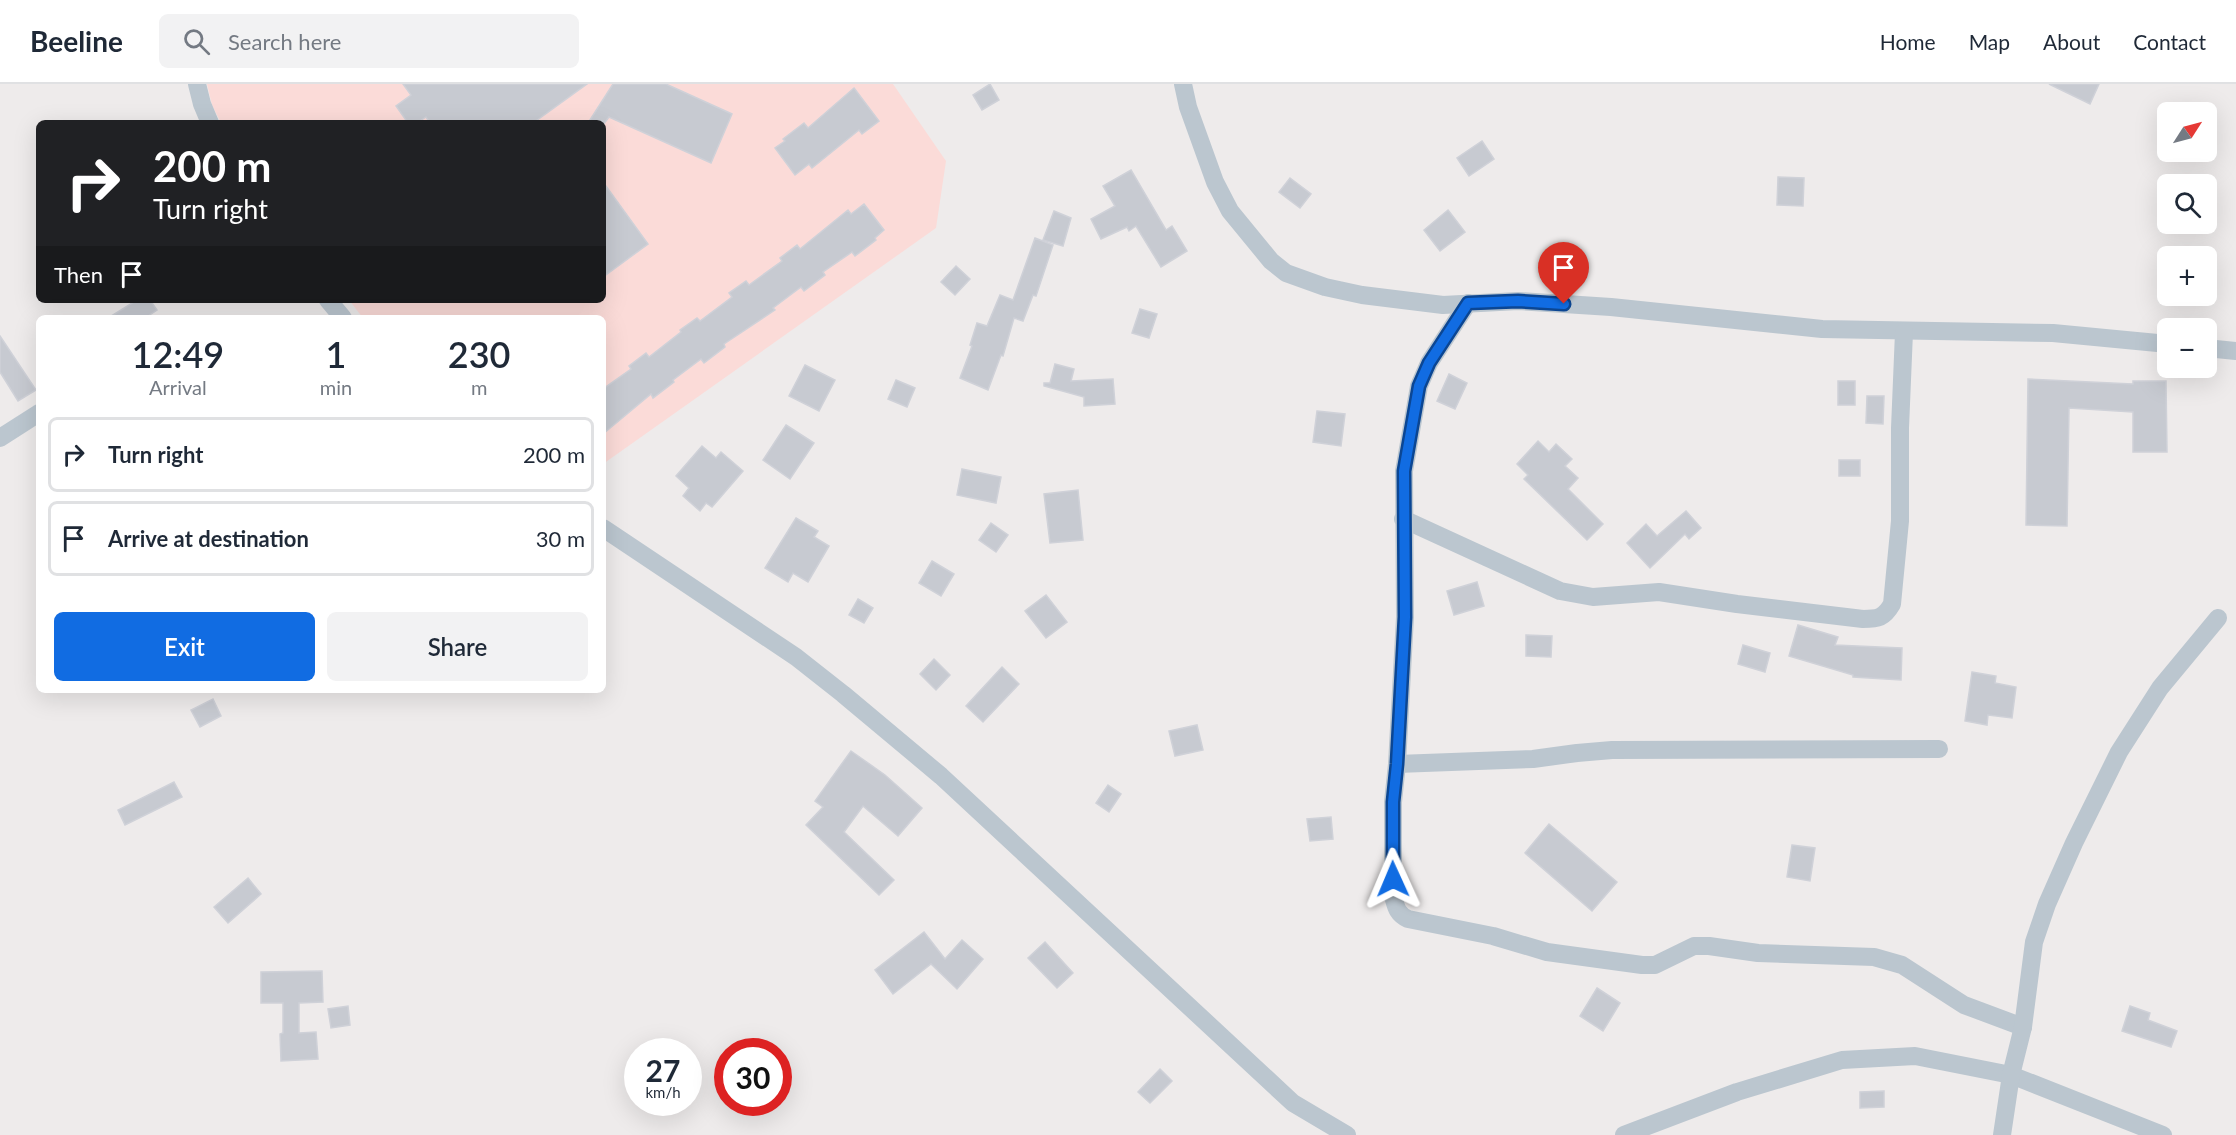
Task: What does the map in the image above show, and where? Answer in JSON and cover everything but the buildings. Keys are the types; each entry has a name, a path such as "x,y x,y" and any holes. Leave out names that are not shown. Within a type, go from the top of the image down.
{"street":[{"path":"197,84 209,120"},
{"path":"1183,84 1188,107 1220,194 1234,218 1272,261 1286,273 1325,287 1443,305 1518,301 1822,329 2053,333 2157,343"},
{"path":"330,303 340,315"},
{"path":"1468,303 1429,363 1419,386 1404,471 1405,617 1393,802 1393,896 1401,916 1493,936 1547,952 1642,965 1655,965 1694,946 1758,953 1874,957 1902,965 1964,1005 2023,1027"},
{"path":"1443,305 1453,325"},
{"path":"1404,519 1560,591 1577,595 1593,597 1659,592 1737,604 1878,619 1886,615 1892,604 1899,533 1904,332"},
{"path":"2217,349 2236,351"},
{"path":"0,438 36,415"},
{"path":"606,530 796,657 843,694 940,776 1293,1103 1347,1135"},
{"path":"2002,1135 2023,1027 2034,942 2047,904 2119,752 2160,688 2218,618"},
{"path":"1397,764 1533,759 1612,750 1939,749"},
{"path":"1624,1135 1737,1092 1842,1060 1915,1056 2012,1075 2163,1135"}],"shaded area":[{"path":"207,84 893,84 946,161 936,228 606,462 606,315 361,315 351,303 606,303 606,120 220,120 212,105"}],"route":[{"path":"1393,879 1393,802 1405,617 1404,471 1419,386 1429,363 1468,303 1518,301 1564,304"}]}
